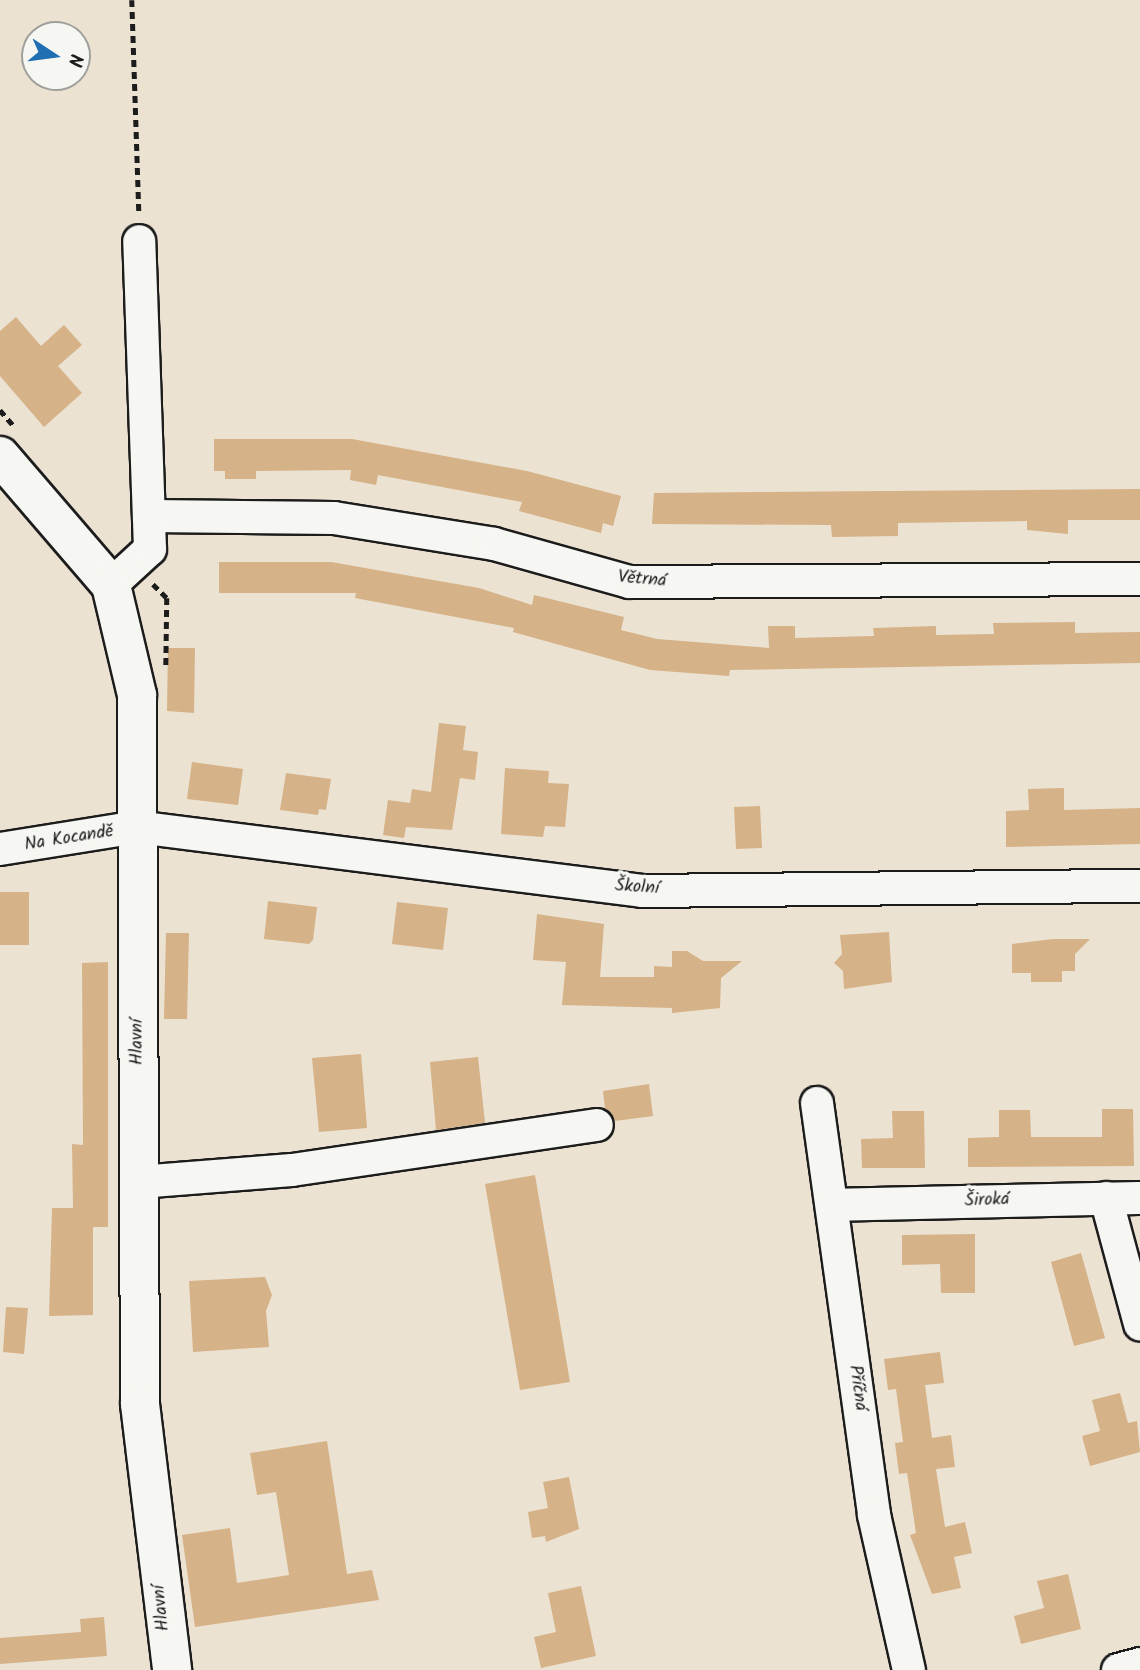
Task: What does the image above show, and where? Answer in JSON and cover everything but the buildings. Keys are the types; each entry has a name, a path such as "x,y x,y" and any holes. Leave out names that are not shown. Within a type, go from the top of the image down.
{"street":[{"path":"111,585 150,549 139,241"},
{"name":"Hlavní","path":"0,456 111,585 137,695 140,1404 172,1670"},
{"name":"Větrná","path":"150,516 334,518 494,544 629,582 1140,579"},
{"name":"Na Kocandě","path":"0,849 67,843 137,827"},
{"name":"Školní","path":"137,827 642,891 1140,886"},
{"name":"Příčná","path":"817,1103 874,1515 909,1670"},
{"path":"139,1182 292,1170 597,1125"},
{"path":"1106,1198 1140,1324"},
{"name":"Široká","path":"833,1205 1140,1198"},
{"path":"1118,1670 1140,1664"}],"path":[{"path":"132,0 139,241"}]}
